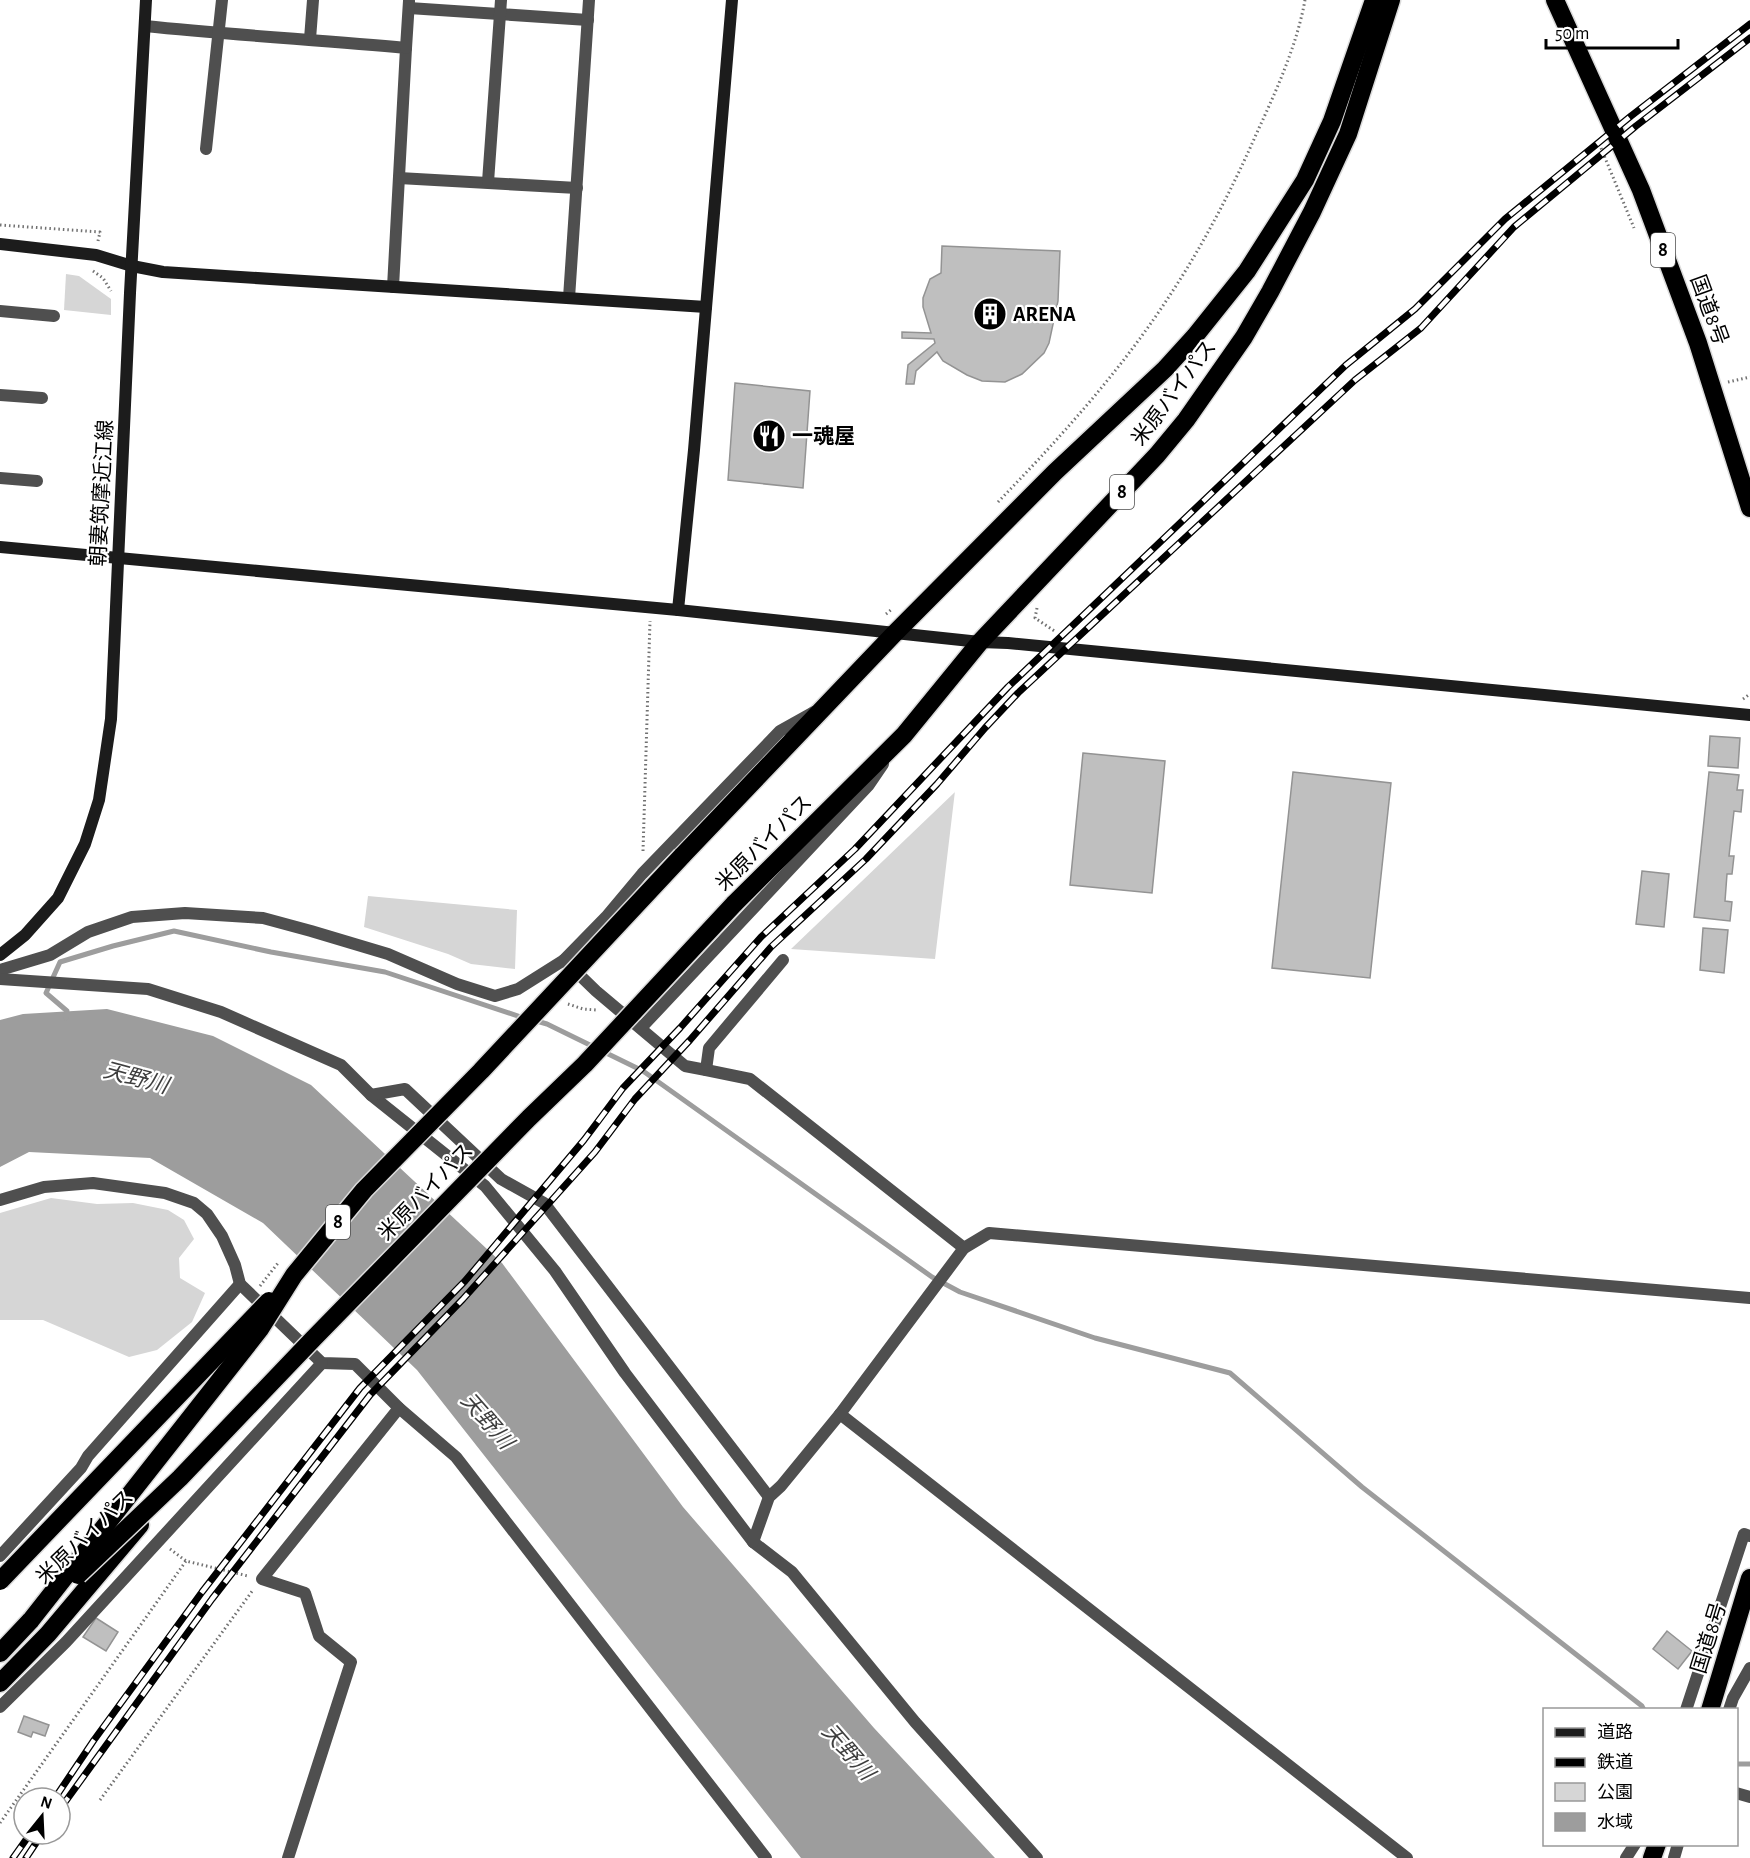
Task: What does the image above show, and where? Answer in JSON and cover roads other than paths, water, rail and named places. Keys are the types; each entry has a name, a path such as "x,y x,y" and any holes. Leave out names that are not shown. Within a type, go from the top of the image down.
{"highway":[{"name":"米原バイパス","path":"31,1620 260,1329 294,1275 364,1190 481,1071 894,634 1055,472 1165,369 1195,336 1247,271 1305,180 1332,121 1374,0"},
{"name":"米原バイパス","path":"0,1653 31,1620 180,1478 379,1271 585,1064 734,904 904,735 980,642 1157,455 1186,420 1244,337 1312,212 1348,134 1391,0"},
{"name":"国道8号","path":"1556,0 1641,190 1698,344 1750,508"},
{"path":"0,1581 294,1275"},
{"path":"0,1683 48,1634 180,1478"},
{"name":"国道8号","path":"1713,1708 1726,1700 1750,1578"}],"street":[{"name":"朝妻筑摩近江線","path":"0,955 25,935 58,898 85,844 99,800 111,719 146,0"},
{"path":"206,149 222,0"},
{"path":"310,39 313,0"},
{"path":"489,182 501,0"},
{"path":"569,298 590,0"},
{"path":"678,610 732,0"},
{"path":"393,287 409,4 500,14 588,20"},
{"path":"145,26 218,34 310,39 406,48"},
{"path":"399,178 577,188"},
{"path":"0,244 96,255 132,266 163,272 706,307"},
{"path":"0,311 54,316"},
{"path":"0,395 42,398"},
{"path":"0,478 37,481"},
{"path":"0,547 651,607 894,634 1020,644 1750,715"},
{"path":"0,970 50,956 88,932 132,917 185,913 263,918 388,954 457,984 495,996 518,989 564,960 606,917 642,874 780,731 831,702"},
{"path":"641,1028 868,786 904,735"},
{"path":"564,960 596,991 685,1066 750,1078 964,1248"},
{"path":"706,1070 709,1048 783,960"},
{"path":"0,979 148,989 221,1012 341,1065 371,1095 485,1186 555,1271 625,1373 753,1542 792,1572 915,1722 1037,1858"},
{"path":"371,1095 405,1089 501,1179 544,1203 769,1497"},
{"path":"0,1200 44,1187 93,1183 165,1193 194,1203 207,1214 222,1236 235,1265 240,1284 322,1363 355,1364 399,1408 456,1457 766,1858"},
{"path":"753,1542 769,1497 782,1486 840,1414 964,1248 989,1233 1750,1298"},
{"path":"0,1556 81,1468 88,1456 240,1284"},
{"path":"0,1707 66,1642 322,1363"},
{"path":"288,1858 351,1662 319,1636 305,1593 262,1579 399,1408"},
{"path":"840,1414 1407,1858"},
{"path":"1687,1708 1744,1534 1750,1536"},
{"path":"1726,1700 1750,1668"}],"water":[{"name":"天野川","path":"107,1009 213,1036 311,1085 502,1263 683,1507 874,1728 995,1858 801,1858 417,1370 263,1223 150,1158 29,1152 0,1167 0,1020 23,1014"}],"waterway":[{"path":"66,1018 67,1011 46,993 60,962 174,931 271,952 385,972 524,1018"},
{"path":"533,1020 547,1024 643,1071 932,1277 960,1292 1095,1338 1230,1373 1362,1487 1643,1708"},
{"path":"1738,1764 1750,1764"}],"railway":[{"path":"63,1786 202,1592 360,1388 465,1281 584,1140 623,1088 761,937 855,849 1008,687 1346,365 1415,309 1505,219 1631,116 1750,24"},
{"path":"72,1792 212,1599 370,1395 463,1299 595,1152 635,1099 771,947 866,859 1018,693 1355,380 1421,328 1514,227 1636,126 1750,38"},
{"path":"13,1858 22,1846"},
{"path":"26,1858 34,1846"}],"place":[{"name":"ARENA","path":"990,314"},
{"name":"一魂屋","path":"769,436"}]}
